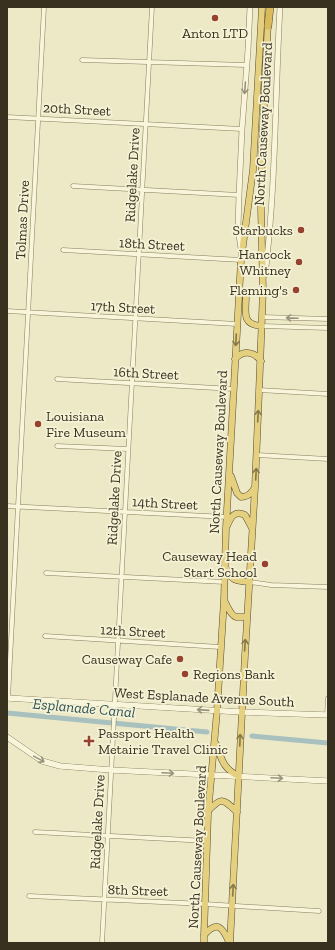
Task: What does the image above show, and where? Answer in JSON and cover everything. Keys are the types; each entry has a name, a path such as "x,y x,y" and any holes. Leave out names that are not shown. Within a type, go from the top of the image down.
{"highway":[{"name":"North Causeway Boulevard","path":"229,943 260,390 263,290 261,209 262,7"},
{"path":"268,26 270,7"},
{"name":"North Causeway Boulevard","path":"204,943 208,811 215,742 224,600 226,517 241,250 253,170 268,26"},
{"path":"239,288 246,296 246,319 250,323 262,326"},
{"path":"235,359 246,352 255,355 260,361"},
{"path":"229,473 237,493 241,497 248,496 255,488"},
{"path":"226,528 235,514 238,513 245,515 253,530"},
{"path":"225,565 231,577 237,580 250,582"},
{"path":"224,600 234,616 247,617"},
{"path":"215,742 228,770 238,776"},
{"path":"208,811 217,802 222,801 228,803 236,812"},
{"path":"204,935 213,927 221,928 225,932 229,943"}],"main road":[{"name":"West Esplanade Avenue South","path":"7,698 217,711 328,715"},
{"path":"7,737 42,761 60,766 328,782"}],"street":[{"name":"Tolmas Drive","path":"7,698 44,7"},
{"name":"Ridgelake Drive","path":"102,943 152,7"},
{"name":"North Causeway Boulevard","path":"241,250 238,228 238,195 250,7"},
{"name":"North Causeway Boulevard","path":"263,290 268,254 280,14 279,7"},
{"path":"82,60 246,66"},
{"name":"20th Street","path":"7,117 242,129"},
{"path":"73,186 238,195"},
{"name":"18th Street","path":"63,250 241,260"},
{"name":"17th Street","path":"7,311 237,324"},
{"path":"262,317 328,319"},
{"path":"262,326 328,328"},
{"name":"16th Street","path":"57,379 234,389"},
{"path":"260,390 328,394"},
{"path":"57,446 128,449"},
{"path":"257,455 328,459"},
{"name":"14th Street","path":"7,506 226,517"},
{"path":"46,573 225,582"},
{"path":"250,582 271,585 328,587"},
{"name":"12th Street","path":"44,636 220,647"},
{"path":"328,698 328,715"},
{"path":"35,832 207,841"},
{"name":"8th Street","path":"29,896 205,904 318,912"}],"waterway":[{"name":"Esplanade Canal","path":"7,713 207,732"},
{"name":"Esplanade Canal","path":"252,736 328,743"}],"place":[{"name":"Anton LTD","path":"215,18"},
{"name":"Starbucks","path":"301,230"},
{"name":"Hancock Whitney","path":"299,262"},
{"name":"Fleming's","path":"296,290"},
{"name":"Louisiana Fire Museum","path":"38,424"},
{"name":"Causeway Head Start School","path":"265,564"},
{"name":"Causeway Cafe","path":"180,659"},
{"name":"Regions Bank","path":"185,674"},
{"name":"Passport Health Metairie Travel Clinic","path":"89,741"}]}
